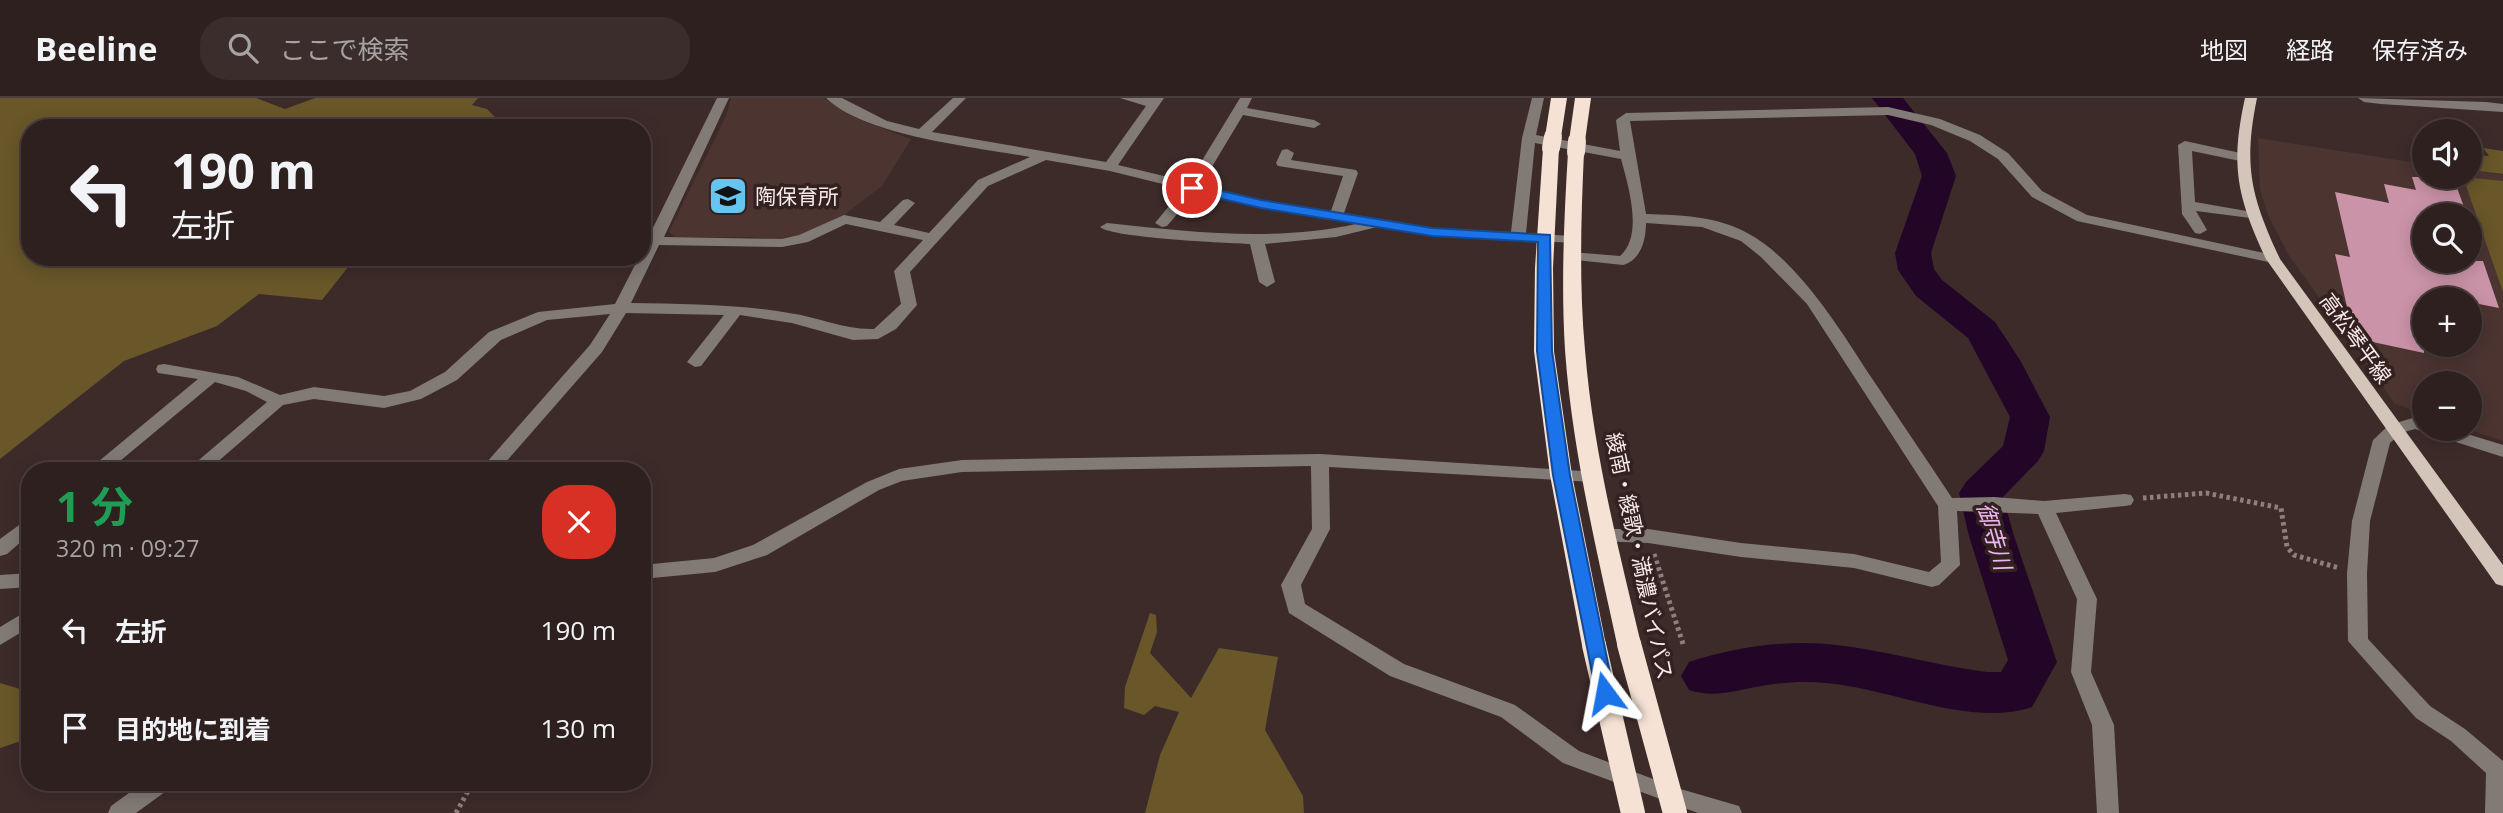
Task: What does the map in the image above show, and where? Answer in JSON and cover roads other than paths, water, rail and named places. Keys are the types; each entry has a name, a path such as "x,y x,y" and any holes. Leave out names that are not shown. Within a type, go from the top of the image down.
{"highway":[{"path":"1559,98 1552,143 1545,238 1544,351 1562,475 1594,645 1633,813"},
{"name":"綾南・綾歌・満濃バイパス","path":"1583,98 1576,147 1571,248 1575,351 1592,476 1629,644 1675,813"}],"main road":[{"name":"高松琴平線","path":"2251,98 2240,157 2253,216 2273,259 2503,579"}],"street":[{"path":"651,247 723,98"},
{"path":"832,98 882,124 922,134 1110,167 1261,204 1474,236 1545,238 1571,248 1623,261 1629,258 1640,219 1635,181 1627,156 1623,114 1888,111 1908,114 1975,138 2003,156 2037,194 2082,218 2273,259"},
{"path":"922,134 960,98"},
{"path":"1110,167 1156,101 1126,98"},
{"path":"1518,236 1529,138 1538,98"},
{"path":"2364,98 2409,104 2478,104 2503,108"},
{"path":"1162,223 1192,188 1242,104 1314,124"},
{"path":"1529,138 1627,156"},
{"path":"2200,230 2189,214 2185,145 2240,157"},
{"path":"1287,153 1283,163 1351,173 1336,216"},
{"path":"206,462 278,401 314,393 384,402 415,395 451,376 495,336 544,315 621,308 736,310 793,318 853,335 878,334 890,326 909,305 902,271 983,183 1043,156"},
{"path":"883,228 908,204"},
{"path":"2188,205 2253,216"},
{"path":"654,241 782,243 803,239 844,219 934,238"},
{"path":"1605,536 1648,536 1741,551 1854,561 1931,580 1951,565 1947,505 1813,301 1790,281 1758,246 1716,224 1640,219"},
{"path":"1107,227 1208,239 1256,241 1335,234 1378,223"},
{"path":"1256,241 1268,282"},
{"path":"496,462 596,348 621,308 642,266"},
{"path":"695,362 736,310"},
{"path":"164,369 212,376 261,389 278,401"},
{"path":"107,462 212,376"},
{"path":"2412,424 2395,429 2382,440 2361,521 2357,573 2358,641 2423,712 2458,735 2497,769 2496,813"},
{"path":"2470,441 2503,452"},
{"path":"1320,460 1321,529 1291,585 1296,608 1396,670 1508,711 1571,757 1676,796 1731,813"},
{"path":"651,571 715,565 760,550 873,486 900,475 962,466 1320,460 1592,476"},
{"path":"1947,505 1994,504 2044,508 2125,500"},
{"path":"2044,508 2087,599 2081,672 2103,725 2108,813"},
{"path":"0,549 21,532"},
{"path":"0,582 21,581"},
{"path":"0,637 21,623"},
{"path":"119,813 148,791"}],"waterway":[{"name":"御寺川","path":"1706,676 1802,662 1855,667 1961,689 2014,693 2033,662 2028,640 1991,536 1981,493 2023,451 2030,417 2001,360 1982,330 1929,288 1916,270 1913,253 1939,176 1931,153 1887,98"}],"place":[{"name":"陶保育所","path":"728,196"}]}
